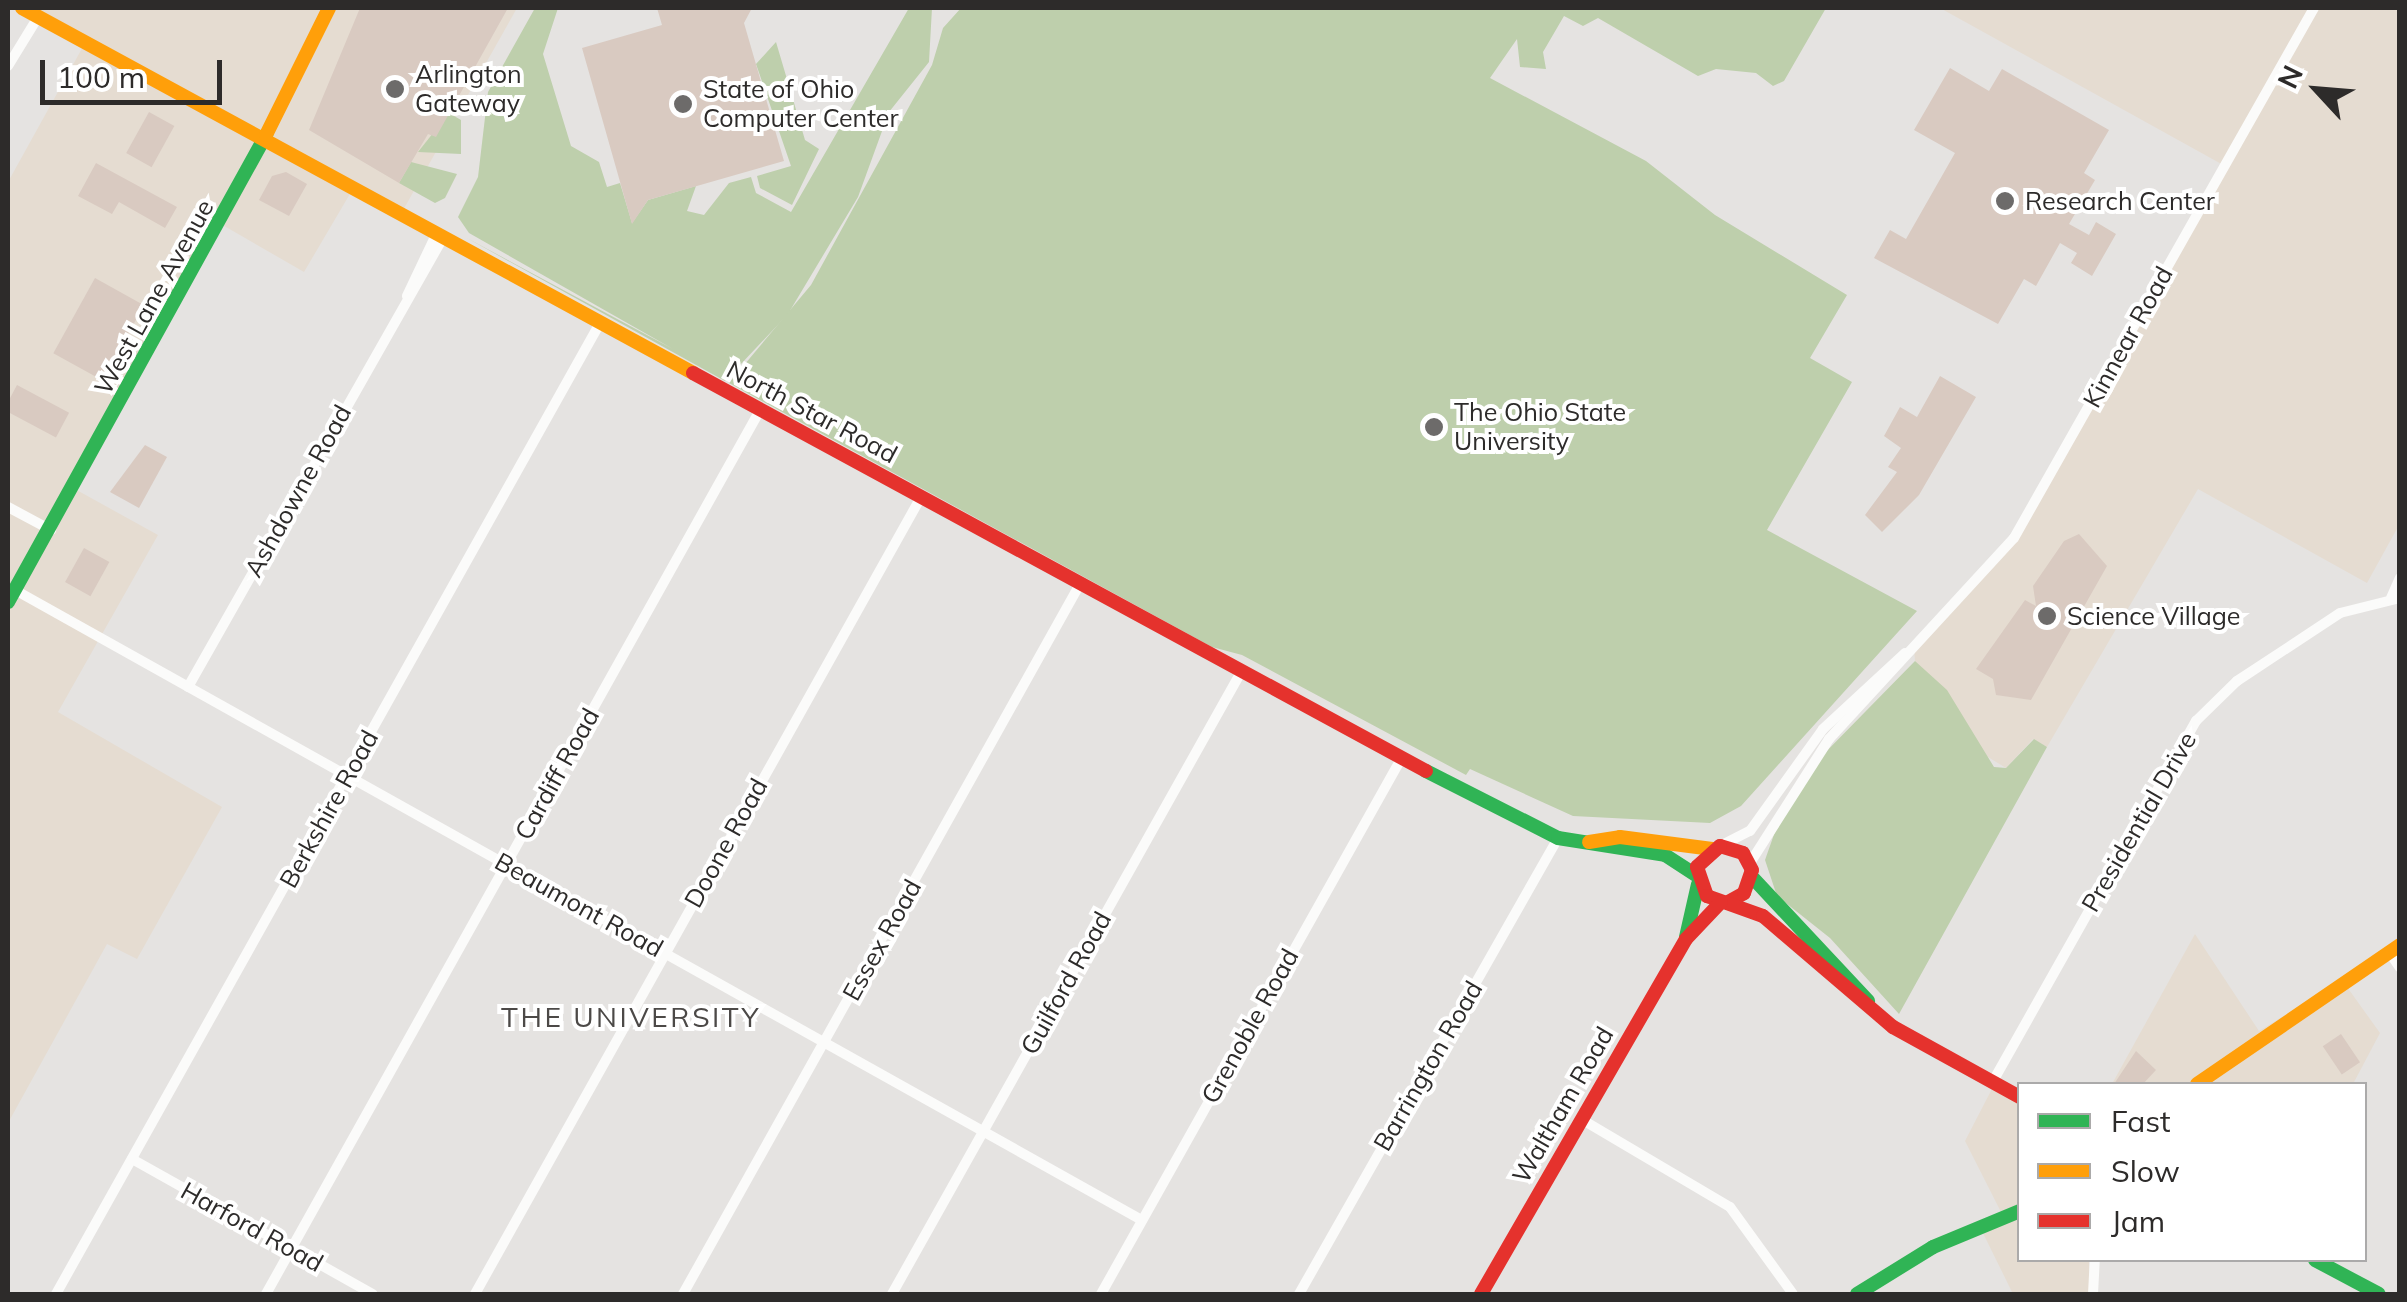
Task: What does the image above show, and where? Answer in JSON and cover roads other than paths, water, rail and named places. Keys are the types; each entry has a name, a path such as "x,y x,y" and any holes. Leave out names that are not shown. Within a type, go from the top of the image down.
{"street":[{"name":"North Star Road","path":"22,8 1401,759 1558,838 1665,855 1724,902"},
{"name":"West Lane Avenue","path":"11,596 266,139 328,8"},
{"name":"Kinnear Road","path":"1751,870 1802,772 2014,538 2314,8"},
{"path":"8,66 38,17"},
{"name":"Ashdowne Road","path":"188,687 441,234"},
{"name":"Berkshire Road","path":"56,1294 600,323"},
{"name":"Cardiff Road","path":"266,1294 760,410"},
{"name":"Doone Road","path":"475,1294 921,497"},
{"path":"8,507 50,530"},
{"path":"2395,598 2400,578"},
{"name":"Essex Road","path":"682,1294 1080,584"},
{"name":"Beaumont Road","path":"11,596 188,687 1142,1220"},
{"name":"Presidential Drive","path":"1992,1082 2196,721 2237,681 2340,613 2395,598"},
{"name":"Kinnear Road","path":"1716,848 1750,831 1823,728 1914,647"},
{"name":"Guilford Road","path":"892,1294 1241,672"},
{"name":"Grenoble Road","path":"1100,1294 1401,759"},
{"name":"North Star Road","path":"1586,844 1620,837 1716,848"},
{"name":"Barrington Road","path":"1299,1294 1558,838"},
{"path":"1697,880 1716,848 1751,870 1825,946 1877,1014"},
{"name":"Waltham Road","path":"1481,1294 1686,939 1724,902 1744,894 1751,870"},
{"name":"Waltham Road","path":"1686,939 1697,880"},
{"path":"1724,902 1802,943 1877,1014 2017,1096"},
{"path":"2200,1082 2394,949 2400,968"},
{"path":"1580,1119 1730,1207 1793,1294"},
{"name":"Harford Road","path":"132,1159 373,1294"},
{"path":"1857,1294 1933,1248 2017,1212"},
{"path":"2092,1294 2094,1262"},
{"path":"2319,1262 2379,1294"}],"place":[{"name":"Arlington Gateway","path":"395,89"},
{"name":"State of Ohio Computer Center","path":"683,104"},
{"name":"Research Center","path":"2005,201"},
{"name":"The Ohio State University","path":"1434,427"},
{"name":"Science Village","path":"2047,616"}],"district":[{"name":"THE UNIVERSITY","path":"631,1017"}]}
